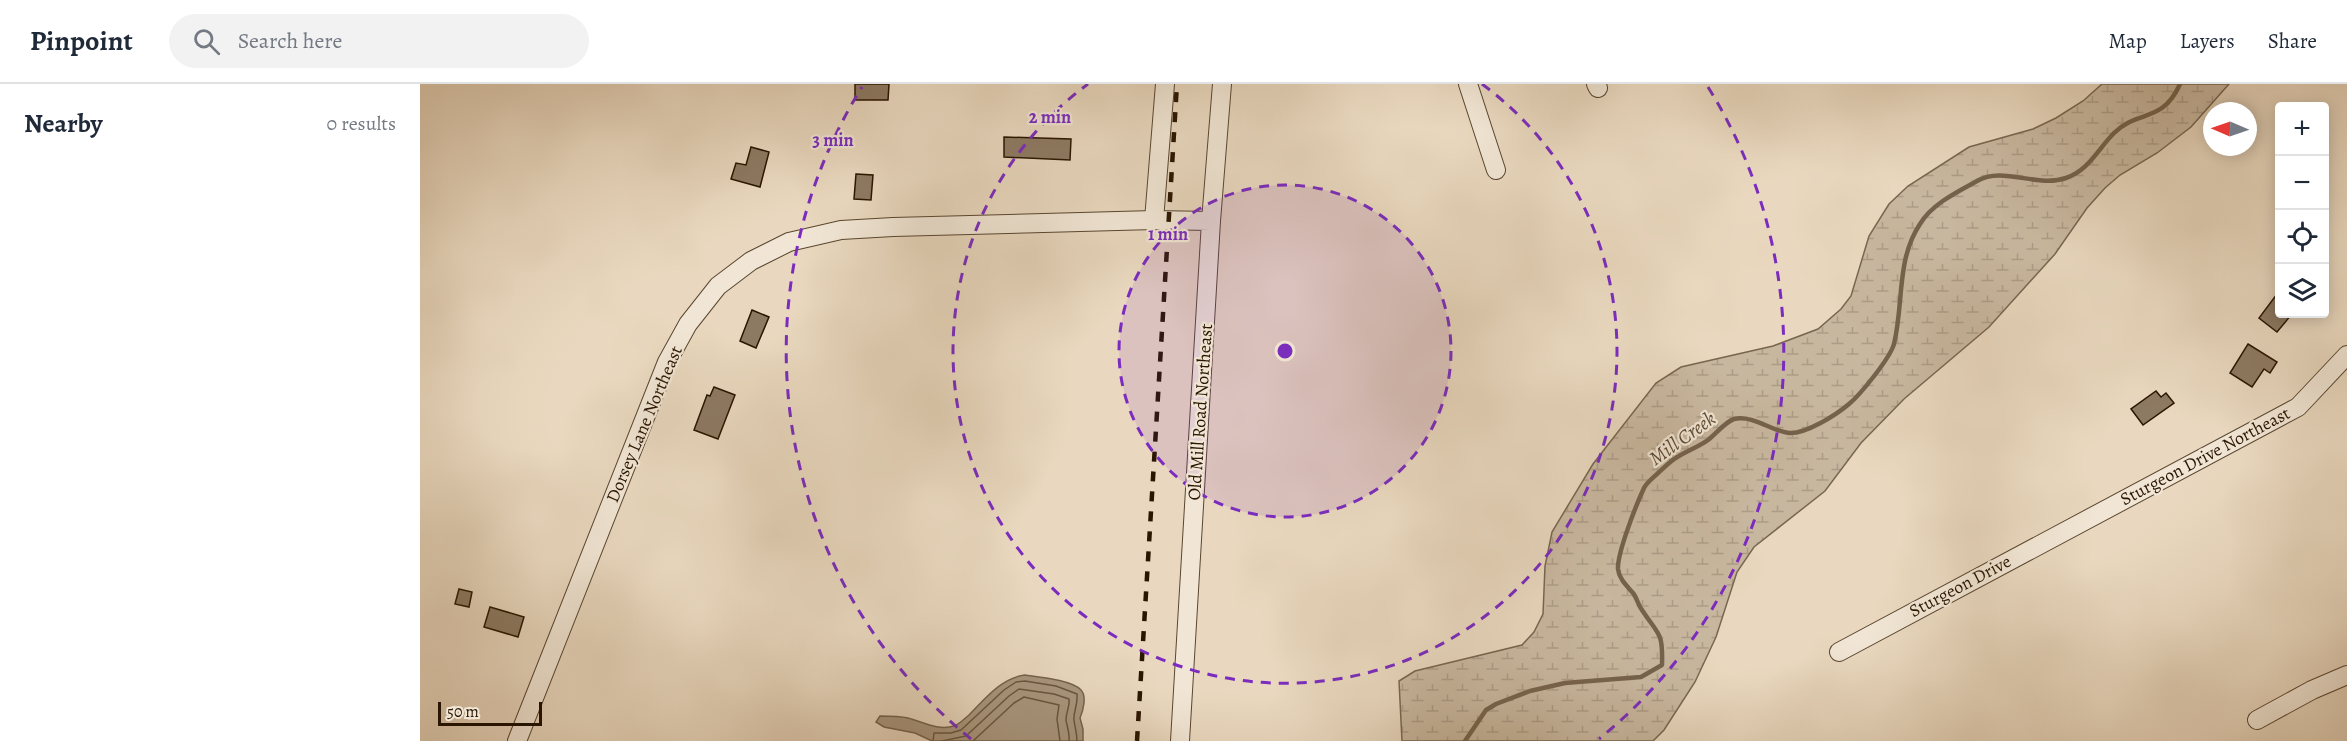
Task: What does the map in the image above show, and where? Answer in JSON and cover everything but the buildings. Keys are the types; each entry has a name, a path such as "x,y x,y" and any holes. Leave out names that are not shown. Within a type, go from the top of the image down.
{"street":[{"path":"1154,220 1165,84"},
{"name":"Old Mill Road Northeast","path":"1180,741 1211,221 1222,84"},
{"path":"1468,84 1496,170"},
{"name":"Dorsey Lane Northeast","path":"517,741 667,362 688,324 718,286 751,261 789,242 841,230 1154,220 1211,221"},
{"name":"Sturgeon Drive Northeast","path":"2081,521 2158,483 2298,407 2347,355"},
{"name":"Sturgeon Drive","path":"1839,652 2081,521"},
{"path":"2257,720 2312,690 2347,675"}],"green space":[{"path":"2102,84 2229,84 2213,102 2203,102 2203,113 2191,127 2157,153 2120,175 2105,188 2087,208 2055,254 1989,327 1904,399 1861,443 1825,491 1754,547 1737,572 1716,637 1695,682 1664,730 1653,741 1402,741 1399,681 1415,671 1522,645 1534,632 1543,614 1545,566 1552,532 1593,464 1656,383 1681,367 1773,346 1818,329 1841,309 1851,296 1869,236 1889,204 1908,186 1969,147 2033,129 2083,101"}],"water":[{"path":"1025,675 1063,681 1081,690 1084,700 1080,718 1083,741 932,741 915,733 884,727 876,722 880,716 894,716 936,727 954,726 964,720 1001,685 1008,680"}],"waterway":[{"name":"Mill Creek","path":"1465,741 1486,710 1496,704 1530,691 1565,683 1641,677 1662,665 1662,646 1659,634 1622,579 1618,569 1628,528 1648,482 1673,460 1705,442 1734,419 1748,419 1789,433 1820,423 1843,408 1867,384 1894,344 1907,252 1912,238 1931,210 1953,194 1987,177 2009,176 2044,181 2066,178 2074,174 2081,170 2123,126 2158,111 2173,97 2180,84"}],"railway":[{"path":"1137,741 1177,84"}]}
